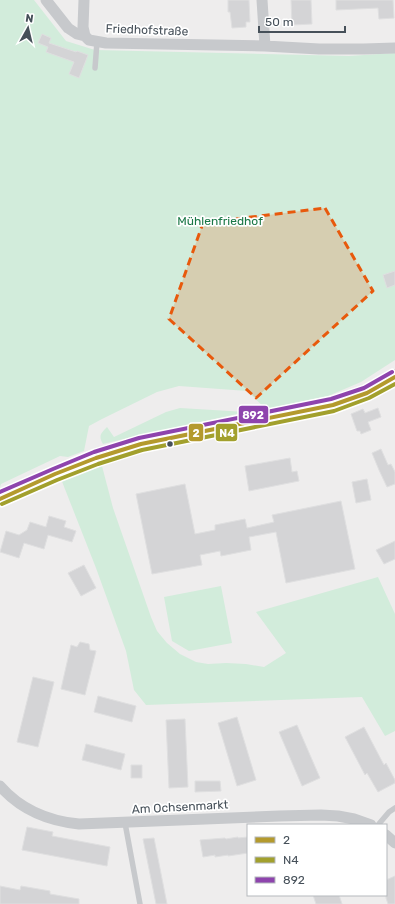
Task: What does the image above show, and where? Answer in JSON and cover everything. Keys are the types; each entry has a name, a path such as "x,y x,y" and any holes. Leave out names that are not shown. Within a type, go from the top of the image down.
{"main road":[{"path":"0,499 55,474 96,458 141,444 333,405 367,393 395,377"}],"street":[{"name":"Friedhofstraße","path":"46,0 68,28 76,34 85,36 89,40 97,42 265,46 319,49 395,48"},
{"path":"84,0 83,28 85,36"},
{"path":"262,0 265,46"},
{"name":"Am Ochsenmarkt","path":"2,795 34,812 64,823 79,824 321,815 354,819 368,824"},
{"path":"387,836 395,843"}],"lane":[{"path":"95,68 97,42"},
{"path":"379,824 389,812 395,808"},
{"path":"125,822 140,904"}],"highlighted area":[{"path":"325,208 373,291 256,398 169,319 203,223"}],"green space":[{"name":"Mühlenfriedhof","path":"0,0 34,0 66,41 95,50 349,56 395,53 395,360 361,382 328,396 266,409 247,391 179,386 157,392 89,426 84,451 68,457 60,456 1,484 0,487"},
{"path":"180,408 246,412 103,444 101,441 101,435 107,427 114,437 166,412"},
{"path":"102,466 113,508 157,631 167,643 180,654 196,662 208,664 246,664 264,667 286,653 256,612 378,577 395,614 395,731 385,736 362,697 146,705 134,690 126,651 96,568 61,479"},
{"path":"221,586 232,643 189,651 172,641 164,597"}],"building":[{"path":"228,0 249,0 250,22 246,22 246,27 232,28 230,12 228,12"},
{"path":"291,0 311,0 312,24 292,25"},
{"path":"336,0 393,0 394,18 379,19 378,8 336,10"},
{"path":"42,34 51,38 49,43 88,55 79,78 69,74 74,62 46,52 48,47 38,43"},
{"path":"395,271 395,285 387,288 383,275"},
{"path":"378,408 381,417 368,422 371,430 361,434 360,431 357,431 351,414 363,409 365,413"},
{"path":"381,449 388,465 391,464 395,472 395,484 387,487 372,453"},
{"path":"290,458 292,472 297,471 299,481 249,491 245,466"},
{"path":"367,479 371,500 356,503 352,482"},
{"path":"185,484 195,534 215,530 215,525 245,519 247,528 274,522 272,515 341,501 355,569 286,583 276,532 249,537 251,550 221,556 220,551 200,555 202,565 152,574 136,494"},
{"path":"49,516 66,521 64,527 76,531 72,542 48,535 44,549 24,543 19,558 0,552 6,531 19,535 27,530 30,522 46,527"},
{"path":"395,541 395,559 384,564 376,550"},
{"path":"84,565 96,588 81,596 68,573"},
{"path":"80,642 89,644 90,650 96,651 85,695 61,689 71,645 77,647"},
{"path":"33,677 54,682 38,747 17,742"},
{"path":"98,696 136,706 132,722 94,712"},
{"path":"237,717 256,780 237,786 218,723"},
{"path":"185,719 188,787 169,788 166,720"},
{"path":"297,725 320,778 302,786 279,732"},
{"path":"364,727 384,765 386,763 395,780 395,783 378,792 367,773 365,775 345,737"},
{"path":"86,744 125,754 121,770 82,760"},
{"path":"131,765 142,765 142,778 131,778"},
{"path":"195,781 220,781 221,791 195,792"},
{"path":"27,827 53,832 52,836 110,847 107,866 22,850"},
{"path":"247,837 247,853 203,857 200,840"},
{"path":"154,838 167,904 156,904 143,839"},
{"path":"395,876 395,904 388,904 386,898 387,880"},
{"path":"0,886 20,890 21,886 50,891 50,894 79,899 79,904 0,904"},
{"path":"313,896 339,896 342,904 316,904"}],"transit line":[{"name":"892","path":"0,492 94,452 139,438 331,399 364,388 392,372"},
{"name":"2","path":"0,499 55,474 96,458 141,444 333,405 367,393 395,377"},
{"name":"N4","path":"2,504 98,464 142,450 334,411 369,398 395,384"}]}
